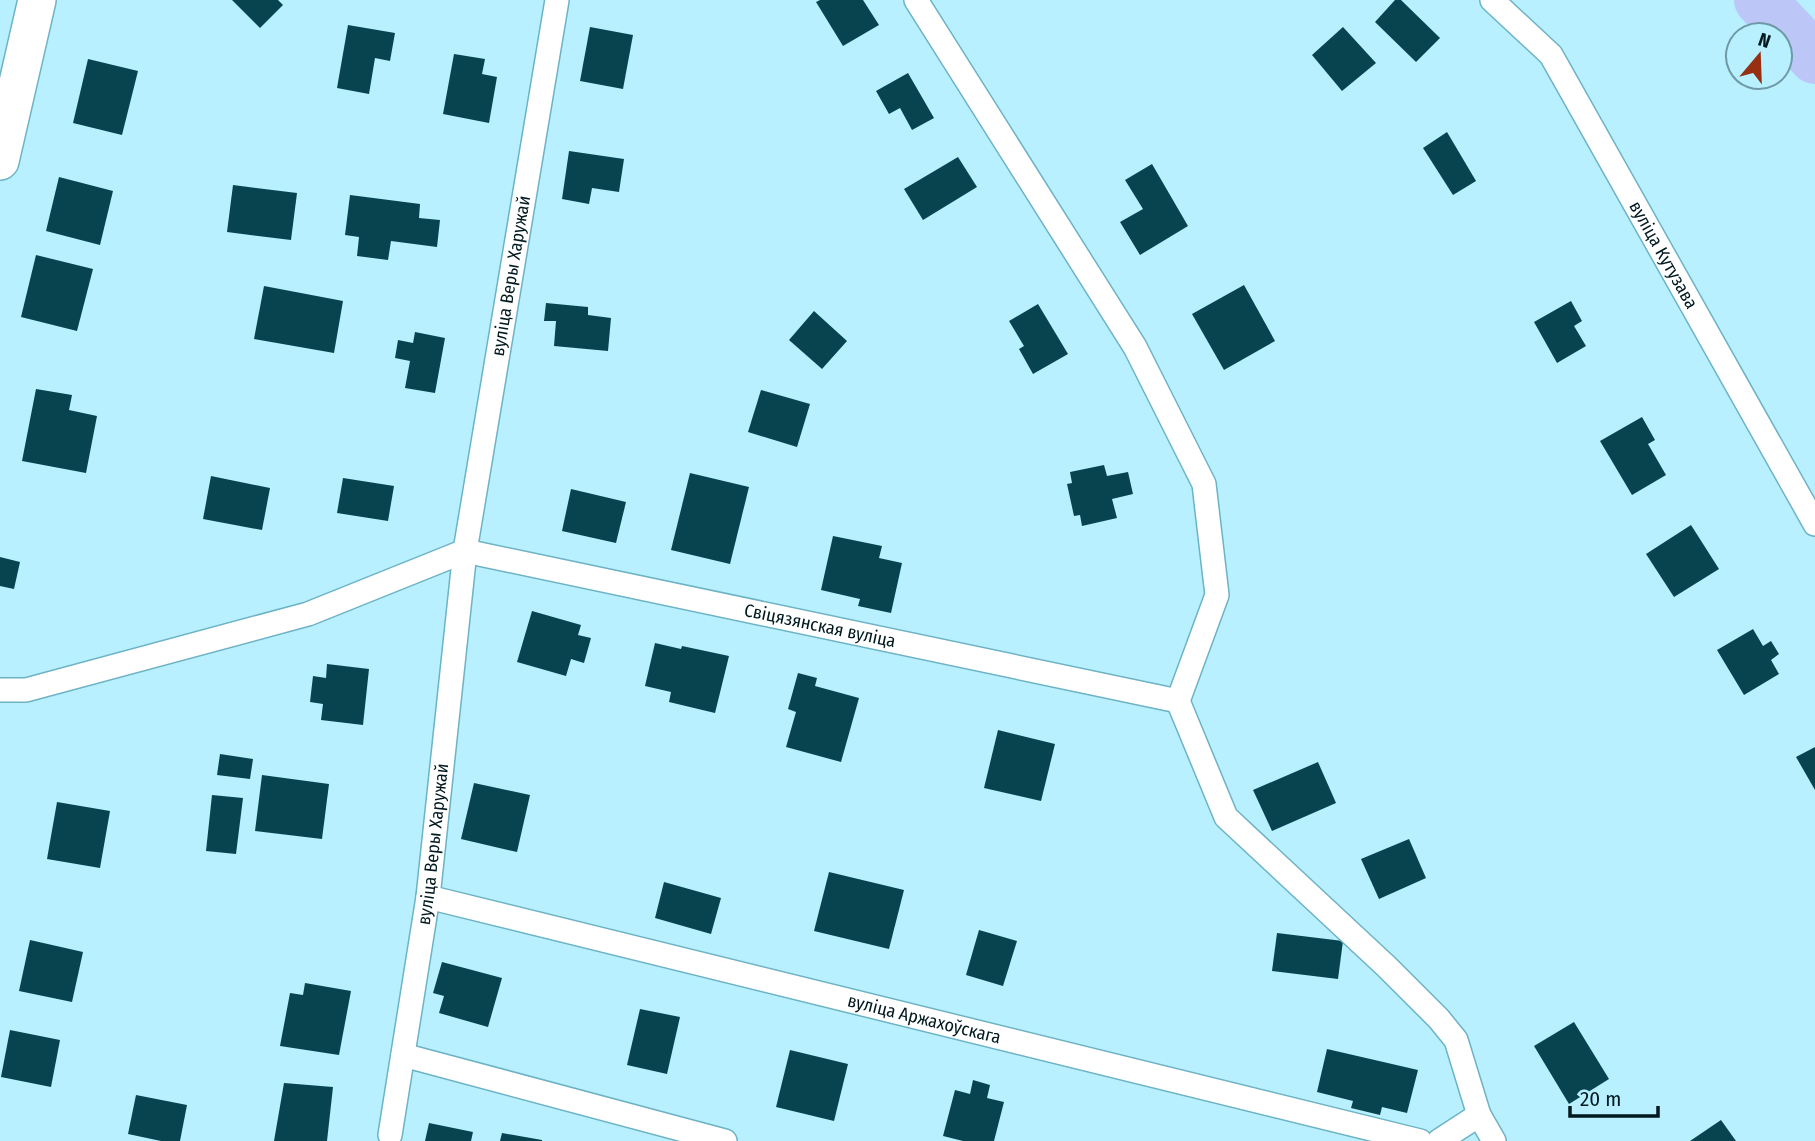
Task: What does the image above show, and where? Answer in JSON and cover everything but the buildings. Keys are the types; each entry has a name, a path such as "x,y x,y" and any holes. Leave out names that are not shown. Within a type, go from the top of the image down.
{"main road":[{"path":"0,161 37,0"}],"street":[{"name":"вуліца Веры Харужай","path":"390,1135 428,897 464,551 558,0"},
{"path":"916,0 1135,347 1204,484 1217,595 1178,701 1226,817 1439,1019 1456,1040 1479,1115 1494,1141"},
{"name":"вуліца Кутузава","path":"1492,0 1551,55 1815,524"},
{"path":"0,690 26,690 308,614 464,551"},
{"name":"Свіцязянская вуліца","path":"464,551 1178,701"},
{"name":"вуліца Аржахоўскага","path":"428,897 1420,1141"},
{"path":"403,1055 725,1141"},
{"path":"1438,1141 1479,1115"}],"waterway":[{"path":"1760,0 1815,58"}]}
